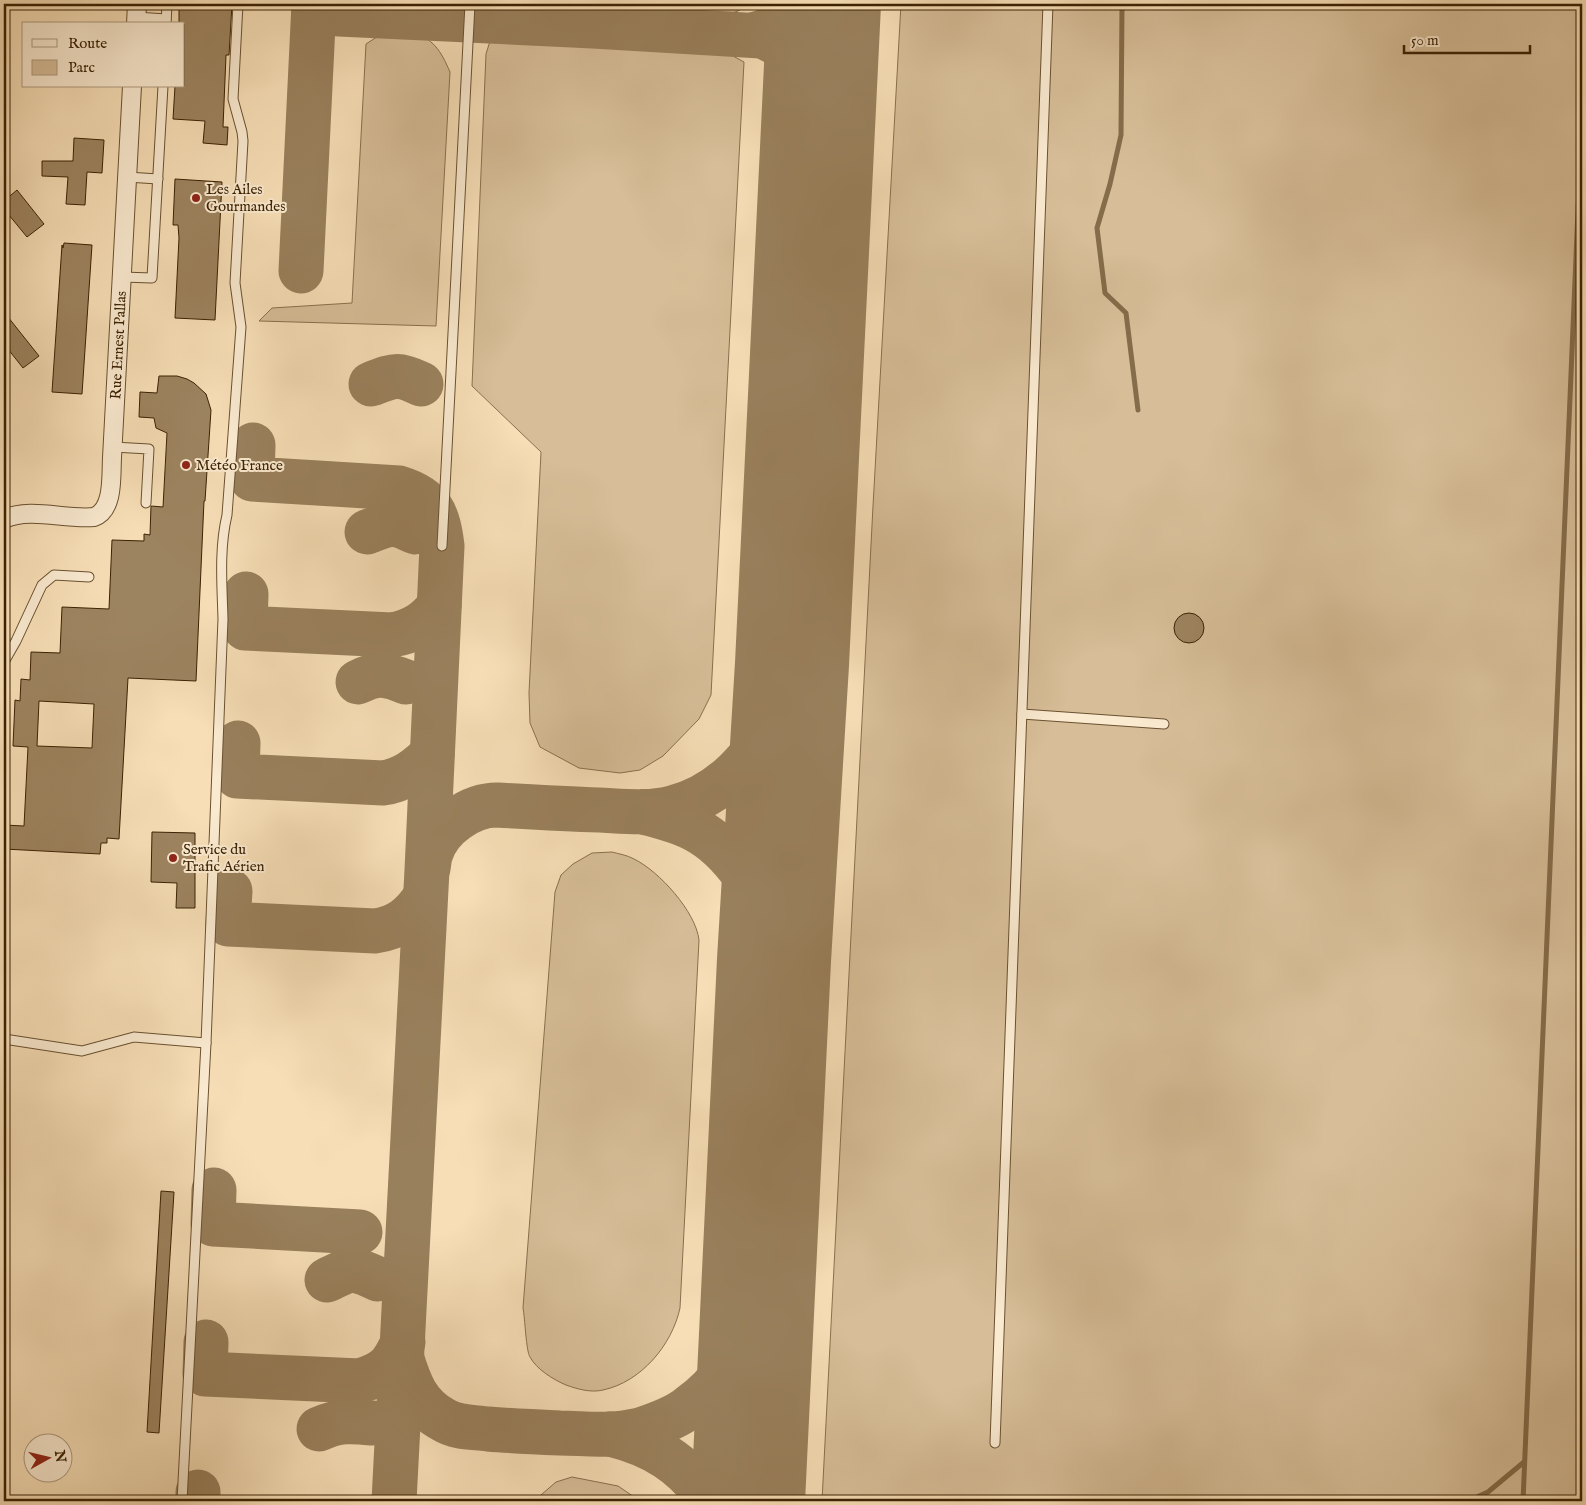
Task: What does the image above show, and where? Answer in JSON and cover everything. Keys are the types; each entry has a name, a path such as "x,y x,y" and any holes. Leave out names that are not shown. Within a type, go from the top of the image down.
{"street":[{"name":"Rue Ernest Pallas","path":"7,516 25,514 88,518 99,516 106,505 109,493 112,447 132,88"}],"lane":[{"path":"136,15 166,21 167,4"},
{"path":"182,1501 206,1043 223,619 222,556 227,515 241,327 235,283 243,141 233,98 238,4"},
{"path":"442,546 470,4"},
{"path":"994,1443 1048,4"},
{"path":"122,277 152,278 163,88"},
{"path":"127,177 158,179"},
{"path":"112,447 149,449 146,503"},
{"path":"4,662 42,585 54,575 89,577"},
{"path":"1022,714 1164,724"},
{"path":"4,1039 82,1051 134,1038 206,1043"}],"green space":[{"path":"494,4 748,4 738,11 726,15 603,14 503,8"},
{"path":"901,4 1582,4 1582,1501 822,1501 873,506"},
{"path":"410,30 435,46 450,72 436,326 259,321 272,308 352,303 366,44 386,31"},
{"path":"507,34 689,47 733,56 744,62 711,695 699,719 663,756 640,770 620,773 579,768 540,747 530,723 529,693 541,452 472,386 486,54 490,41"},
{"path":"612,852 634,859 665,883 684,905 691,917 699,940 680,1308 670,1335 653,1360 630,1379 617,1386 589,1391 561,1383 536,1366 529,1354 523,1308 555,892 561,875 573,864 592,853"},
{"path":"572,1477 618,1486 640,1501 534,1501 556,1482"}],"building":[{"path":"179,4 232,4 229,55 226,55 223,127 228,127 227,145 203,143 205,121 173,119 175,88 185,88 185,22 179,22"},
{"path":"74,138 104,140 102,173 87,172 85,205 66,204 68,177 42,176 42,161 73,161"},
{"path":"175,179 222,182 215,320 175,318 179,238 178,225 173,225"},
{"path":"17,190 44,224 27,237 4,209 4,201"},
{"path":"64,243 92,245 82,394 52,392 62,245 63,248"},
{"path":"4,312 39,356 23,368 4,344"},
{"path":"159,376 177,376 187,379 206,394 211,410 204,501 196,681 128,678 119,839 107,838 107,843 101,843 100,854 4,849 4,825 24,826 28,747 13,746 15,700 20,701 21,679 30,680 31,652 60,653 62,607 109,609 112,540 144,541 144,534 150,535 151,506 163,507 167,433 156,428 154,418 139,417 140,392 157,393","holes":["39,701 94,704 92,748 37,746"]},
{"path":"1189,613 1200,617 1204,628 1200,639 1189,643 1178,639 1174,628 1178,617"},
{"name":"Service du Trafic Aérien","path":"152,832 195,833 195,908 176,908 177,883 151,882"},
{"path":"161,1191 174,1192 159,1433 147,1432"}],"waterway":[{"path":"1122,4 1121,135 1110,184 1097,228 1105,293 1126,313 1138,410"},
{"path":"1581,4 1582,9"},
{"path":"1523,1501 1580,163 1582,158"},
{"path":"1468,1501 1488,1492 1524,1462"}],"taxiway":[{"path":"301,271 314,4"},
{"path":"320,4 339,14 761,36 776,42 788,50 805,71 814,97 818,127"},
{"path":"753,35 782,24 807,4"},
{"path":"371,384 396,376 421,384"},
{"path":"253,445 252,479 399,488 410,492 426,502 431,509 438,525 442,546 394,1501"},
{"path":"367,532 391,524 415,532"},
{"path":"246,594 245,628 392,635 406,632 418,626 439,606"},
{"path":"428,868 430,855 435,843 448,826 466,813 487,806 645,812 672,808 707,794 737,771 761,741 782,703 788,687 792,664"},
{"path":"358,682 377,675 393,677 406,682"},
{"path":"238,743 237,776 383,783 391,782 410,773 432,755"},
{"path":"644,812 672,820 702,833 727,854 757,896 768,926 774,960"},
{"path":"230,891 228,924 375,931 391,927 404,920 425,897"},
{"path":"214,1190 213,1224 360,1232"},
{"path":"327,1280 352,1270 363,1272 378,1279"},
{"path":"401,1356 407,1375 421,1401 435,1414 454,1424 524,1431 621,1433 640,1430 665,1421 683,1412 701,1398 712,1388 730,1365 758,1311"},
{"path":"206,1342 205,1374 360,1381 376,1375 387,1368 403,1342"},
{"path":"319,1429 345,1422 372,1423"},
{"path":"610,1434 641,1444 667,1457 690,1476 710,1501"},
{"path":"198,1492 198,1501"}],"runway":[{"path":"748,1501 774,960 792,664 824,4"}],"place":[{"name":"Les Ailes Gourmandes","path":"196,198"},
{"name":"Météo France","path":"186,465"},
{"name":"Service du Trafic Aérien","path":"173,858"}]}
